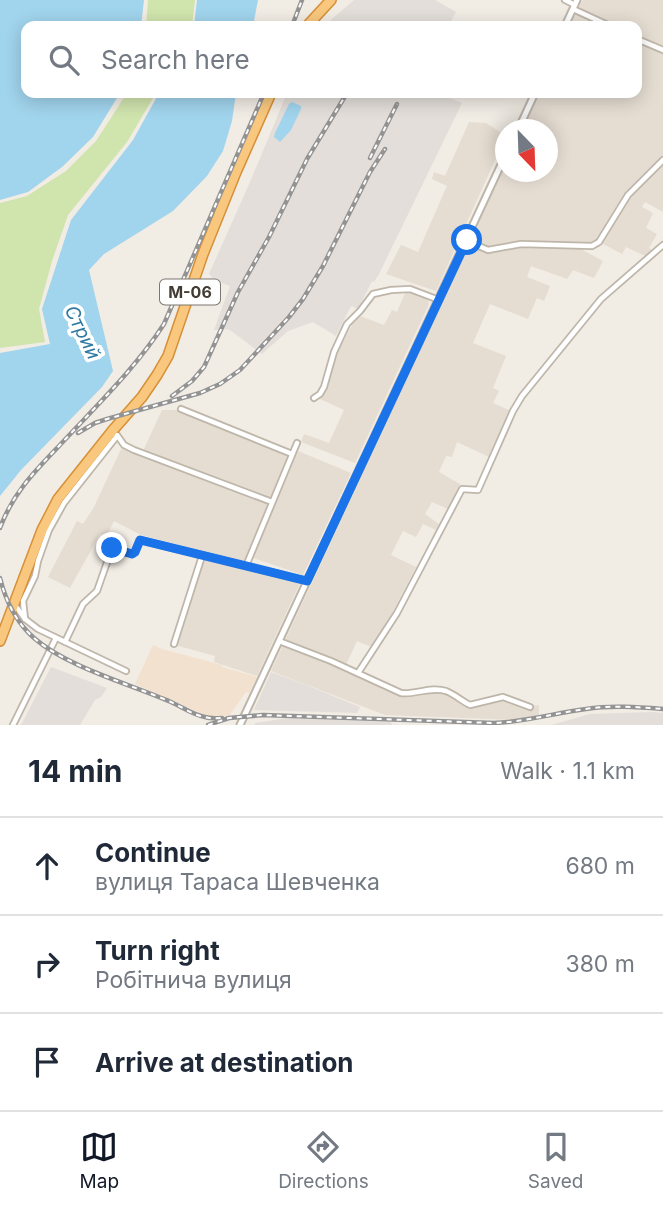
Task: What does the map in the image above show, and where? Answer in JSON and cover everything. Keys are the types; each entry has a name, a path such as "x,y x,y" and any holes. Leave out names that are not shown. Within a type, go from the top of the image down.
{"highway":[{"path":"312,21 331,0"},
{"name":"М-06","path":"0,641 52,510 66,488 115,433 142,397 167,356 208,243 269,98"}],"street":[{"path":"565,0 602,21"},
{"path":"567,21 575,5"},
{"path":"642,41 663,50"},
{"path":"523,119 533,98"},
{"path":"467,240 488,250 521,244 592,246 599,243 628,195 663,160"},
{"path":"240,725 495,180"},
{"path":"358,674 397,613 462,489 478,490 522,396 601,299 663,245"},
{"path":"314,398 324,387 334,352 347,324 373,294 411,289 439,300"},
{"path":"181,409 292,454"},
{"path":"25,619 23,601 35,576 50,530 64,503 115,433 124,445 134,450 272,502"},
{"path":"246,566 297,443"},
{"path":"65,642 83,604 97,591 112,548 132,554 140,540 307,581"},
{"path":"174,644 202,556"},
{"path":"14,605 25,619 38,629 126,671"},
{"path":"13,725 56,638"},
{"path":"279,641 401,693 410,694 432,689 445,691 470,705 503,697 530,707"}],"shaded area":[{"path":"354,0 435,0 456,12 451,21 330,21"},
{"path":"583,0 663,0 663,212 645,202 642,207 653,213 646,228 657,234 649,248 654,251 647,257 626,247 622,254 603,244 592,248 579,248 603,261 594,278 573,270 567,279 531,266 527,277 550,286 544,301 537,298 528,319 490,304 473,343 506,356 493,388 499,391 493,403 511,411 489,457 457,442 452,457 446,456 439,472 460,484 448,509 432,502 425,514 439,524 436,530 423,524 416,537 403,531 391,555 416,567 372,647 357,641 346,665 358,671 357,675 406,697 433,691 444,692 475,707 503,698 530,706 539,705 539,716 516,720 385,715 271,671 498,182 558,182 558,119 528,119 538,98 642,98 642,21 572,21"},
{"path":"285,98 450,98 462,103 379,274 374,282 372,281 358,309 351,306 336,336 313,322 288,331 262,354 230,330 214,330 230,286 215,280 209,274"},
{"path":"469,122 486,123 495,129 495,160 436,291 386,274 401,245 418,252 447,186 432,179 434,172 445,176"},
{"path":"406,291 428,300 429,304 355,463 301,442 304,434 329,443 344,410 320,399 353,323 360,316 384,325 392,310 397,312"},
{"path":"162,410 180,410 289,456 271,499 143,451"},
{"path":"122,447 268,504 244,562 141,535 114,521 106,537 100,534 70,588 48,577 77,521 83,524 94,507"},
{"path":"298,451 351,473 303,575 253,558"},
{"path":"202,559 301,581 257,676 214,662 215,656 175,645"},
{"path":"153,645 257,677 249,693 246,692 229,716 211,716 198,712 135,684"},
{"path":"51,667 107,688 101,697 95,700 80,725 21,725"},
{"path":"271,672 360,707 357,713 254,710"},
{"path":"663,713 663,725 551,725 590,714"},
{"path":"287,718 391,722 392,725 255,725"}],"green space":[{"path":"148,0 195,0 193,21 146,21"},
{"path":"124,98 153,98 127,142 68,215 39,309 45,342 0,348 0,203 27,196 66,171 96,141"}],"water":[{"path":"0,0 144,0 142,21 21,21 21,98 117,98 93,137 62,167 28,192 0,200"},
{"path":"197,0 258,0 254,21 195,21"},
{"name":"Стрий","path":"156,98 235,98 223,151 207,176 173,211 104,254 89,270 113,371 102,387 21,470 0,496 0,353 50,344 42,309 71,220 133,140"},
{"path":"292,102 301,106 301,109 291,130 280,142 274,137 275,133"}],"railway":[{"path":"294,21 302,0"},
{"path":"0,528 11,504 25,484 128,372 164,324 262,98"},
{"path":"172,396 192,381 204,367 238,292 269,237 307,159 344,98"},
{"path":"370,158 397,104"},
{"path":"78,433 107,419 200,393 220,384 240,370 303,299 323,266 370,172 385,149"},
{"path":"0,578 17,618 34,638 48,648 81,666 171,702 196,715 222,718"},
{"path":"208,725 229,718 263,715 494,723 595,708 663,709"}],"route":[{"path":"112,548 132,554 140,540 307,581 467,240"}]}
